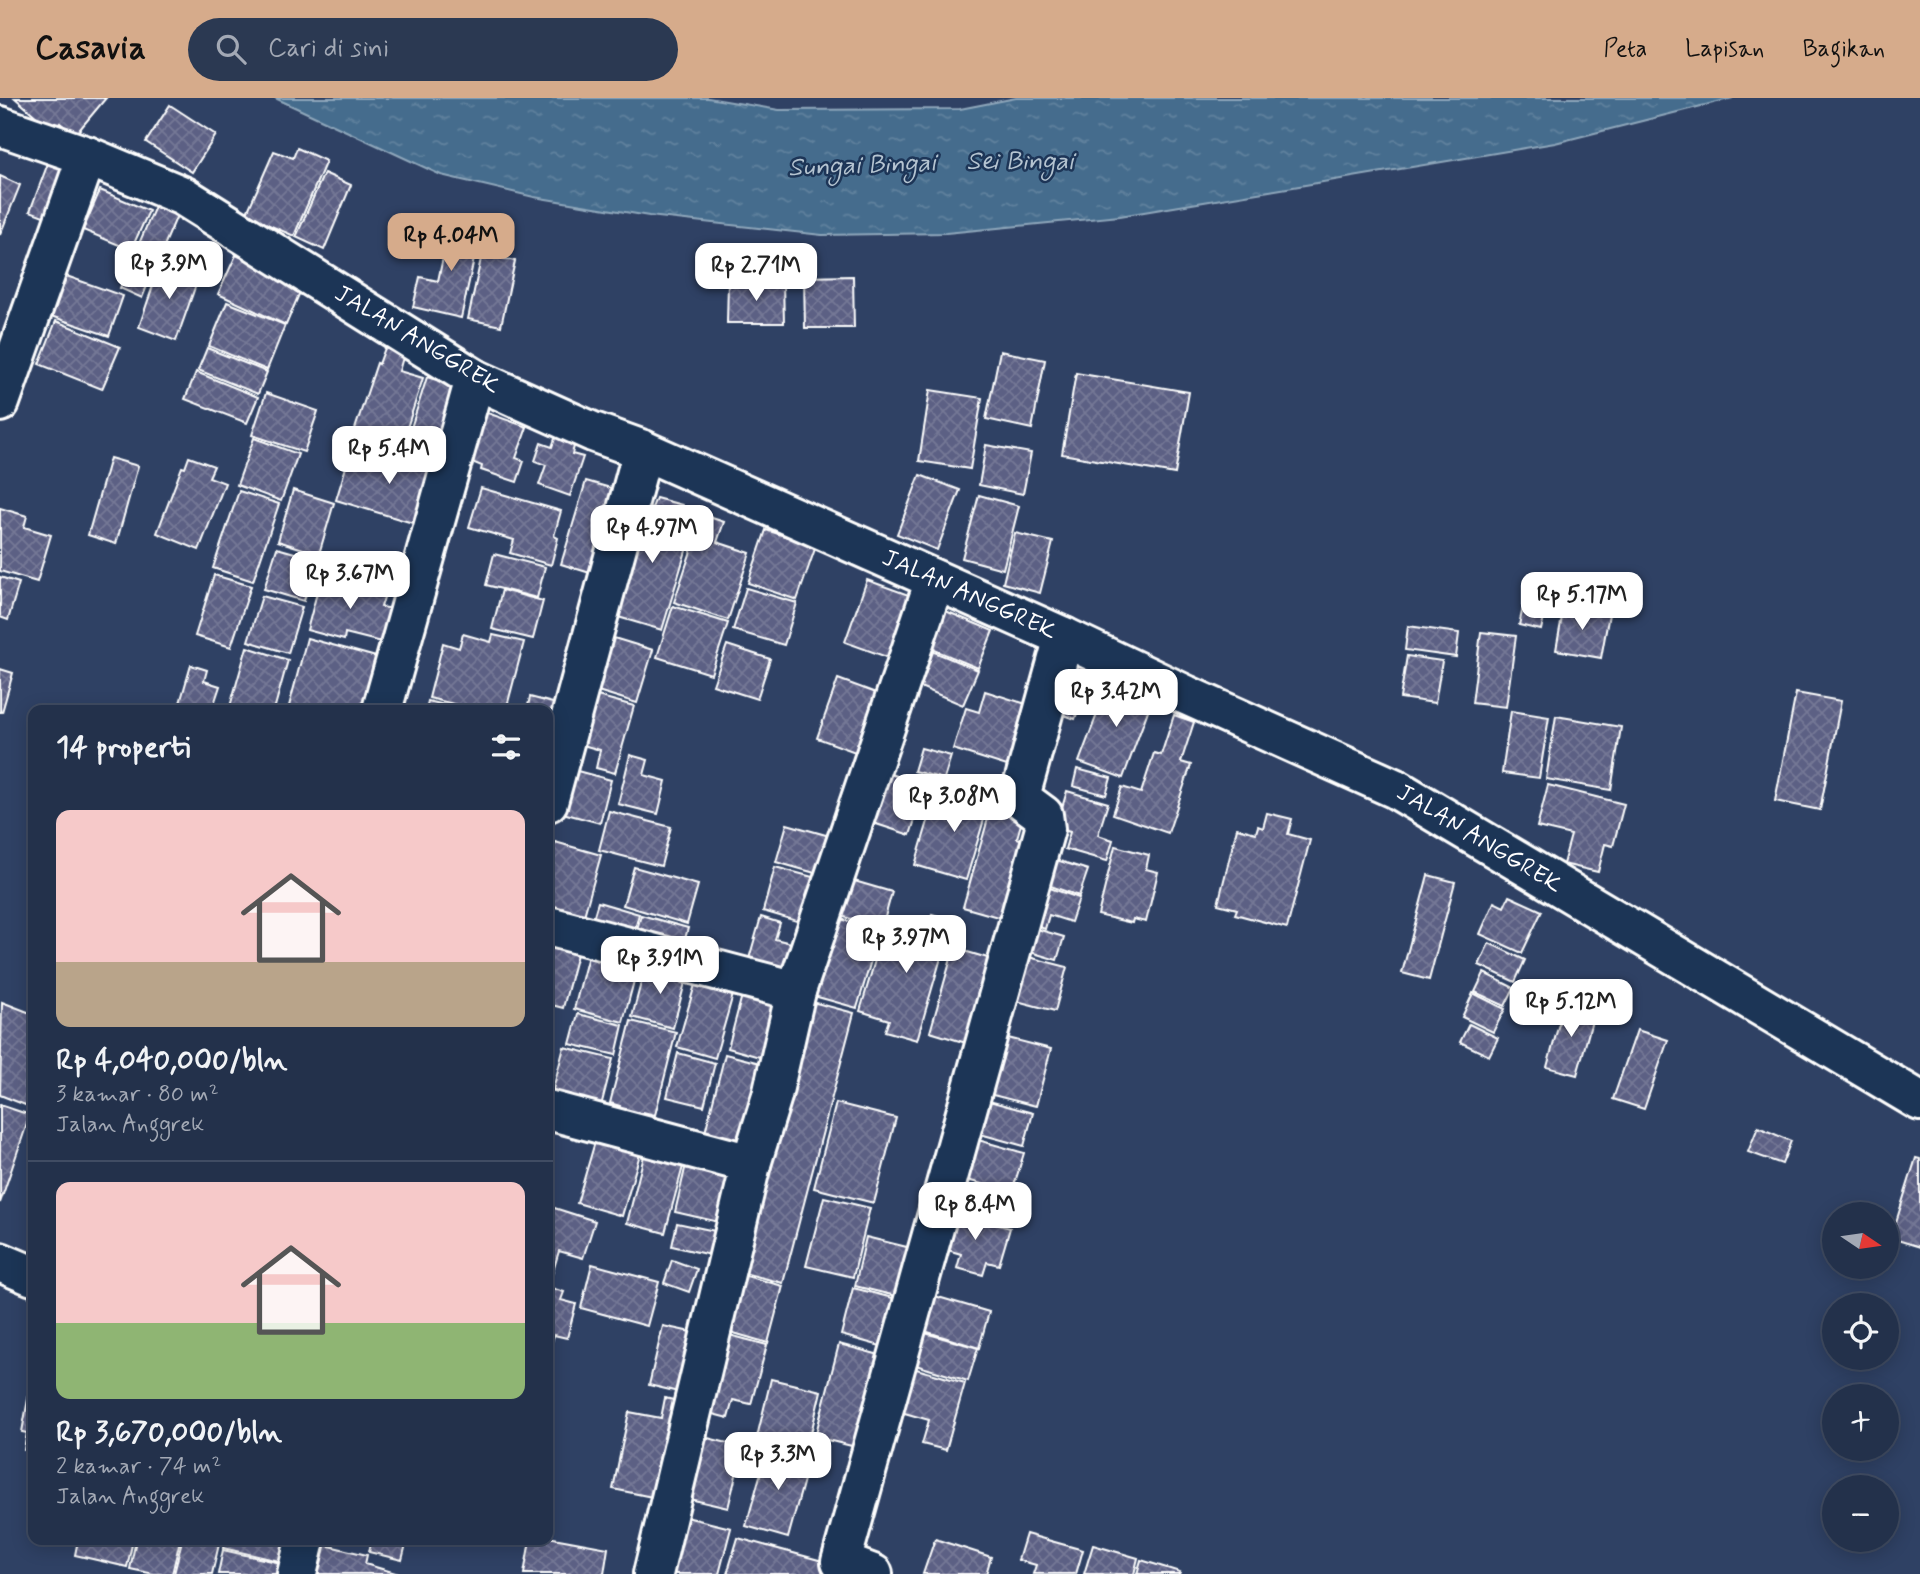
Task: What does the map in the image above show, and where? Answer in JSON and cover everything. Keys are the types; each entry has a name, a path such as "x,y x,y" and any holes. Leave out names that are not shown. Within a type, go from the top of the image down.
{"street":[{"name":"JALAN ANGGREK","path":"0,125 87,156 183,196 475,379 593,432 643,450 1064,637 1396,789 1920,1101"},
{"path":"0,402 87,156"},
{"path":"383,705 475,379"},
{"path":"553,784 643,450"},
{"path":"653,1574 751,1164 772,1096 796,991 935,580"},
{"path":"873,1574 841,1562 1045,828 1043,815 1024,801 1021,793 1064,637"},
{"path":"553,927 796,991"},
{"path":"553,1111 751,1164"},
{"path":"0,1262 28,1274"},
{"path":"297,1574 304,1545"}],"water":[{"name":"Sei Bingai","path":"275,98 708,98 779,110 960,109 1016,98 1733,98 1555,143 1120,216 946,233 822,235 649,216 534,197 441,175"}],"building":[{"path":"15,98 106,98 75,135 60,123 53,131"},
{"path":"170,105 216,135 192,172 146,142"},
{"path":"297,148 326,161 294,236 246,215 274,151 293,158"},
{"path":"50,158 74,168 54,220 30,211"},
{"path":"324,173 351,185 324,250 296,237"},
{"path":"0,176 20,185 0,235"},
{"path":"100,190 149,211 131,250 83,230"},
{"path":"159,197 181,206 142,298 120,288"},
{"path":"451,220 481,227 461,318 413,307 420,277 438,281"},
{"path":"482,254 515,261 501,326 468,319"},
{"path":"236,255 303,285 286,325 218,294"},
{"path":"161,262 199,276 176,341 139,327"},
{"path":"58,273 123,296 109,336 45,314"},
{"path":"853,276 854,328 805,328 804,277"},
{"path":"728,282 783,282 784,323 727,323"},
{"path":"227,302 285,325 267,370 209,346"},
{"path":"56,321 120,347 102,389 39,364"},
{"path":"207,348 267,372 258,394 198,370"},
{"path":"385,348 404,354 399,371 423,378 399,453 352,438 377,363 379,364"},
{"path":"1000,351 1045,360 1032,429 986,419"},
{"path":"196,372 258,397 247,423 185,399"},
{"path":"1076,373 1189,392 1175,474 1062,454"},
{"path":"427,377 468,390 447,457 406,444"},
{"path":"930,390 982,398 970,469 919,461"},
{"path":"266,393 318,411 304,452 252,435"},
{"path":"479,410 527,427 516,458 524,461 517,482 481,470 482,466 462,458"},
{"path":"557,433 576,439 572,454 583,457 570,496 539,485 546,465 535,461 541,443 552,447"},
{"path":"254,438 298,454 281,501 237,485"},
{"path":"353,444 443,471 426,527 336,500"},
{"path":"986,445 1031,453 1023,494 979,485"},
{"path":"189,457 214,466 209,477 225,483 199,550 157,533 182,467 185,468"},
{"path":"110,458 138,466 116,544 88,535"},
{"path":"920,475 960,490 937,550 897,534"},
{"path":"586,481 628,493 603,577 561,564"},
{"path":"481,488 561,511 554,536 558,538 551,565 510,553 514,540 469,527"},
{"path":"293,490 334,503 319,554 278,541"},
{"path":"239,491 279,504 253,581 213,568"},
{"path":"979,495 1019,506 1003,569 962,558"},
{"path":"656,498 682,505 679,516 695,521 662,630 608,614 641,505 652,508"},
{"path":"0,508 27,516 24,527 51,535 37,582 0,571"},
{"path":"703,515 724,522 717,542 750,553 728,620 674,602"},
{"path":"766,530 816,546 797,600 748,583"},
{"path":"1015,533 1053,542 1040,593 1003,583"},
{"path":"277,548 316,559 304,601 264,589"},
{"path":"494,554 545,567 537,598 486,585"},
{"path":"322,574 386,591 381,607 394,609 385,643 345,633 344,640 307,630"},
{"path":"214,575 251,586 231,647 195,636"},
{"path":"0,577 19,583 8,620 0,617"},
{"path":"1530,577 1552,582 1541,630 1519,625"},
{"path":"867,580 917,598 895,660 845,642"},
{"path":"746,588 797,603 784,645 733,630"},
{"path":"502,590 543,601 533,639 492,629"},
{"path":"262,596 302,607 288,653 248,641"},
{"path":"673,606 728,623 711,674 657,657"},
{"path":"1564,606 1609,614 1601,658 1556,650"},
{"path":"941,609 993,631 978,668 925,646"},
{"path":"1408,626 1459,633 1456,657 1405,650"},
{"path":"1481,632 1516,636 1506,707 1472,703"},
{"path":"463,634 491,642 493,635 524,642 507,705 458,705 429,698 443,643 459,648"},
{"path":"604,635 653,650 637,703 588,688"},
{"path":"307,638 376,657 362,705 289,705"},
{"path":"727,645 770,659 757,699 713,685"},
{"path":"247,647 288,660 275,705 230,705"},
{"path":"927,649 978,670 963,705 913,684"},
{"path":"1407,656 1442,661 1435,703 1400,698"},
{"path":"1069,660 1093,669 1075,719 1050,710"},
{"path":"191,665 207,670 204,681 220,686 214,705 179,705"},
{"path":"0,669 13,673 2,712 0,712"},
{"path":"838,679 879,694 858,753 817,738"},
{"path":"1110,680 1153,697 1123,778 1079,762"},
{"path":"985,691 1026,704 1007,766 953,749 966,708 979,712"},
{"path":"1796,693 1841,701 1820,810 1775,801"},
{"path":"590,694 634,706 615,773 596,768 600,750 576,743"},
{"path":"530,697 564,706 553,744 553,705 528,705"},
{"path":"428,701 444,705 427,705"},
{"path":"1511,711 1549,717 1539,778 1502,773"},
{"path":"1174,715 1194,722 1181,762 1191,765 1168,833 1113,814 1122,787 1141,793 1154,753 1161,755"},
{"path":"1556,716 1621,727 1611,790 1546,779"},
{"path":"921,748 951,756 944,779 914,771"},
{"path":"630,755 648,760 644,775 666,781 658,814 618,804"},
{"path":"566,768 611,780 600,823 555,811"},
{"path":"1077,769 1111,778 1106,795 1073,786"},
{"path":"884,772 926,786 910,835 867,821"},
{"path":"1548,785 1624,804 1613,846 1605,844 1598,872 1563,864 1571,835 1537,827"},
{"path":"959,787 991,796 966,880 915,865 934,801 953,807"},
{"path":"1067,791 1108,803 1098,835 1113,840 1107,861 1065,849 1070,832 1056,828"},
{"path":"991,808 1023,817 1017,838 1034,843 1012,921 963,907"},
{"path":"609,811 671,827 661,866 599,850"},
{"path":"1267,813 1292,819 1288,834 1310,840 1287,928 1235,914 1237,909 1218,904 1237,828 1256,833 1258,826 1263,828"},
{"path":"787,824 833,837 822,875 776,862"},
{"path":"555,842 601,855 580,930 553,922"},
{"path":"1115,846 1149,855 1146,869 1158,872 1146,922 1133,919 1132,923 1098,915"},
{"path":"1047,857 1088,870 1079,896 1039,882"},
{"path":"634,867 698,885 687,924 623,905"},
{"path":"775,867 820,879 807,924 763,911"},
{"path":"1428,875 1455,882 1429,980 1402,973"},
{"path":"844,878 892,892 882,928 834,914"},
{"path":"1038,884 1079,898 1071,922 1049,915 1045,929 1025,922"},
{"path":"1509,896 1542,911 1522,953 1480,934 1494,902 1504,907"},
{"path":"598,902 639,914 631,944 589,932"},
{"path":"932,914 952,920 917,1040 885,1031 889,1020 860,1011 886,923 915,931 917,924 928,927"},
{"path":"641,915 688,928 680,957 633,944"},
{"path":"761,917 780,923 775,939 799,945 789,981 746,969"},
{"path":"837,918 880,930 857,1008 814,996"},
{"path":"1027,926 1064,937 1057,960 1020,949"},
{"path":"1489,943 1525,960 1515,982 1479,965"},
{"path":"553,948 577,954 563,1008 553,1005"},
{"path":"954,948 991,959 979,1047 930,1032"},
{"path":"589,952 638,966 623,1022 574,1009"},
{"path":"1021,955 1067,967 1055,1011 1009,999"},
{"path":"646,964 687,975 673,1028 632,1017"},
{"path":"1484,973 1514,988 1505,1006 1475,992"},
{"path":"696,981 734,991 715,1058 677,1047"},
{"path":"745,984 787,996 770,1060 728,1048"},
{"path":"1473,993 1505,1009 1493,1032 1462,1017"},
{"path":"801,999 854,1013 783,1283 732,1270"},
{"path":"2,1002 28,1012 28,1106 0,1095"},
{"path":"1565,1002 1595,1010 1577,1075 1547,1067"},
{"path":"578,1014 623,1025 616,1055 570,1044"},
{"path":"631,1021 676,1032 655,1115 643,1112 639,1127 616,1121 620,1106 610,1103"},
{"path":"1469,1024 1498,1038 1489,1056 1460,1042"},
{"path":"1637,1030 1668,1040 1644,1109 1613,1099"},
{"path":"1000,1036 1051,1049 1036,1106 985,1093"},
{"path":"564,1047 613,1059 599,1114 553,1102 553,1089"},
{"path":"678,1053 715,1063 704,1106 667,1097"},
{"path":"725,1054 772,1066 748,1160 701,1148"},
{"path":"989,1101 1033,1113 1024,1146 980,1134"},
{"path":"836,1103 896,1118 874,1203 814,1188"},
{"path":"0,1105 28,1114 28,1121 0,1203"},
{"path":"1758,1127 1791,1141 1782,1164 1748,1152"},
{"path":"978,1140 1024,1153 1012,1192 967,1180"},
{"path":"595,1142 640,1154 622,1216 577,1203"},
{"path":"646,1148 685,1159 665,1233 627,1223"},
{"path":"1916,1158 1920,1159 1920,1247 1899,1240 1899,1212"},
{"path":"687,1160 734,1170 732,1225 675,1212"},
{"path":"824,1197 870,1208 853,1277 806,1266"},
{"path":"553,1208 595,1221 583,1258 559,1251 553,1271"},
{"path":"952,1212 1010,1228 999,1265 987,1262 983,1275 957,1268 961,1254 941,1248"},
{"path":"677,1223 715,1231 710,1255 672,1246"},
{"path":"866,1237 919,1250 900,1297 855,1286"},
{"path":"672,1260 697,1269 689,1292 664,1283"},
{"path":"592,1264 659,1282 647,1326 581,1308"},
{"path":"735,1273 783,1286 768,1343 720,1329"},
{"path":"853,1288 893,1298 891,1306 906,1310 895,1350 841,1335"},
{"path":"553,1289 564,1292 561,1300 576,1304 567,1338 554,1335 553,1338"},
{"path":"928,1294 989,1312 979,1348 918,1329"},
{"path":"663,1326 705,1335 691,1395 649,1385"},
{"path":"918,1331 978,1348 968,1381 909,1363"},
{"path":"722,1333 767,1345 751,1404 733,1400 728,1418 701,1411"},
{"path":"839,1344 887,1357 864,1449 815,1437"},
{"path":"906,1366 965,1383 946,1450 922,1444 929,1420 901,1412"},
{"path":"771,1379 821,1391 807,1450 757,1437"},
{"path":"665,1398 682,1402 662,1499 613,1489 629,1412 661,1418"},
{"path":"28,1399 28,1451 24,1450 27,1433 22,1432"},
{"path":"696,1435 743,1447 728,1508 681,1497"},
{"path":"768,1447 810,1458 788,1538 746,1526"},
{"path":"686,1517 731,1528 719,1574 672,1574"},
{"path":"1026,1534 1083,1550 1076,1574 1033,1574 1036,1565 1018,1560"},
{"path":"553,1538 608,1548 604,1574 524,1574 529,1545 553,1545"},
{"path":"738,1538 830,1563 827,1574 727,1574"},
{"path":"935,1539 991,1557 986,1574 923,1574"},
{"path":"77,1545 132,1545 127,1567 75,1555"},
{"path":"135,1545 179,1545 172,1574 154,1574 130,1569"},
{"path":"181,1545 219,1545 212,1574 174,1574"},
{"path":"224,1545 296,1545 292,1564 223,1548"},
{"path":"325,1545 367,1555 365,1564 399,1574 318,1574"},
{"path":"371,1545 406,1545 402,1560 369,1552"},
{"path":"1093,1545 1138,1558 1134,1574 1084,1574"},
{"path":"223,1550 290,1565 288,1574 218,1574"},
{"path":"1141,1560 1180,1572 1137,1574"}],"water label":[{"name":"Sungai Bingai","path":"862,166"}]}
